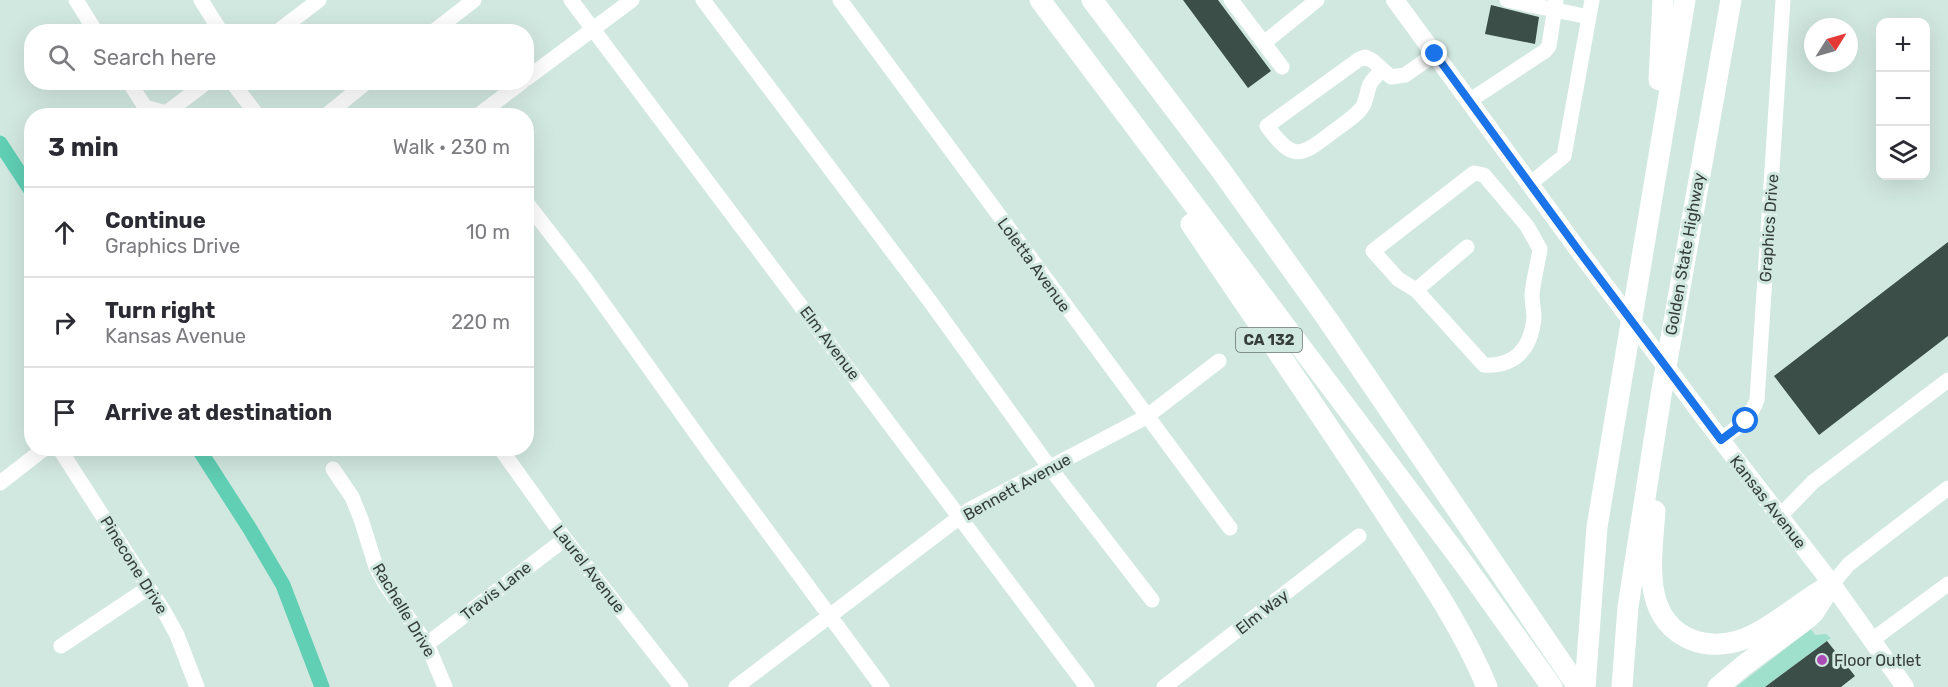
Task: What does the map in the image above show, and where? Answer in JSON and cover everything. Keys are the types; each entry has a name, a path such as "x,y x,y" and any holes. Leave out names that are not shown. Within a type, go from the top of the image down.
{"highway":[{"path":"1039,0 1464,564 1552,687"},
{"name":"CA 132","path":"1039,0 1327,423 1444,604 1487,687"},
{"path":"1092,0 1275,244 1375,387 1578,687"},
{"path":"1655,170 1663,0"},
{"path":"1585,687 1597,527 1685,0"},
{"name":"Golden State Highway","path":"1622,687 1628,607 1662,389 1731,0"},
{"path":"1662,389 1653,566 1654,594 1666,618 1678,631 1699,643 1731,644 1759,632 1832,584"},
{"path":"1718,687 1808,618 1832,584"}],"main road":[{"name":"Kansas Avenue","path":"1395,0 1582,255 1832,584 1905,687"}],"street":[{"path":"76,0 91,24"},
{"path":"201,0 216,24"},
{"path":"288,24 320,0"},
{"path":"439,24 454,6 474,0"},
{"name":"Elm Avenue","path":"571,0 1087,687"},
{"path":"534,73 632,0"},
{"path":"703,0 932,304 1050,468 1152,600"},
{"name":"Loletta Avenue","path":"840,0 1230,528"},
{"path":"1264,43 1317,0"},
{"path":"1507,0 1556,5 1589,17"},
{"path":"1531,183 1564,156 1592,0"},
{"name":"Graphics Drive","path":"1721,440 1746,421 1753,411 1758,393 1783,0"},
{"path":"1239,2 1282,67"},
{"path":"1469,100 1545,51 1549,46 1556,5"},
{"path":"1382,70 1371,83 1360,111 1303,153 1296,152 1280,143 1267,126 1358,60 1365,57 1373,61 1391,77 1406,75 1435,54"},
{"path":"134,90 145,107 148,108"},
{"path":"173,108 196,90"},
{"path":"238,90 252,108"},
{"path":"335,108 357,90"},
{"path":"488,108 511,90"},
{"path":"1474,173 1484,175 1527,226 1540,249 1532,295 1534,316 1529,342 1517,356 1499,366 1484,365 1416,290 1398,279 1373,251 1474,173"},
{"path":"1527,226 1548,208"},
{"path":"534,213 882,687"},
{"path":"1416,290 1467,248"},
{"name":"Bennett Avenue","path":"736,687 981,502 1146,417 1219,362"},
{"path":"1779,517 1813,482 1948,380"},
{"path":"0,483 35,456"},
{"name":"Pinecone Drive","path":"64,456 177,635 197,687"},
{"name":"Laurel Avenue","path":"506,456 565,538 681,687"},
{"name":"Rachelle Drive","path":"333,469 357,508 376,567 385,584 427,644 444,687"},
{"path":"1832,584 1849,564 1948,488"},
{"name":"Elm Way","path":"1164,687 1359,536"},
{"name":"Travis Lane","path":"427,644 565,538"},
{"path":"1872,640 1948,584"},
{"path":"61,646 148,588"}],"green space":[{"path":"1811,629 1815,635 1826,634 1831,638 1765,687 1736,687"}],"building":[{"path":"1183,0 1218,0 1271,71 1248,88"},
{"path":"1491,5 1539,17 1535,44 1485,34"},
{"path":"1948,242 1948,336 1819,435 1774,376"},
{"name":"Floor Outlet","path":"1827,641 1855,676 1841,687 1765,687"}],"waterway":[{"path":"0,143 24,180"},
{"path":"203,456 283,585 322,687"}],"place":[{"name":"Floor Outlet","path":"1822,660"}],"route":[{"path":"1435,54 1721,440 1746,421"}]}
